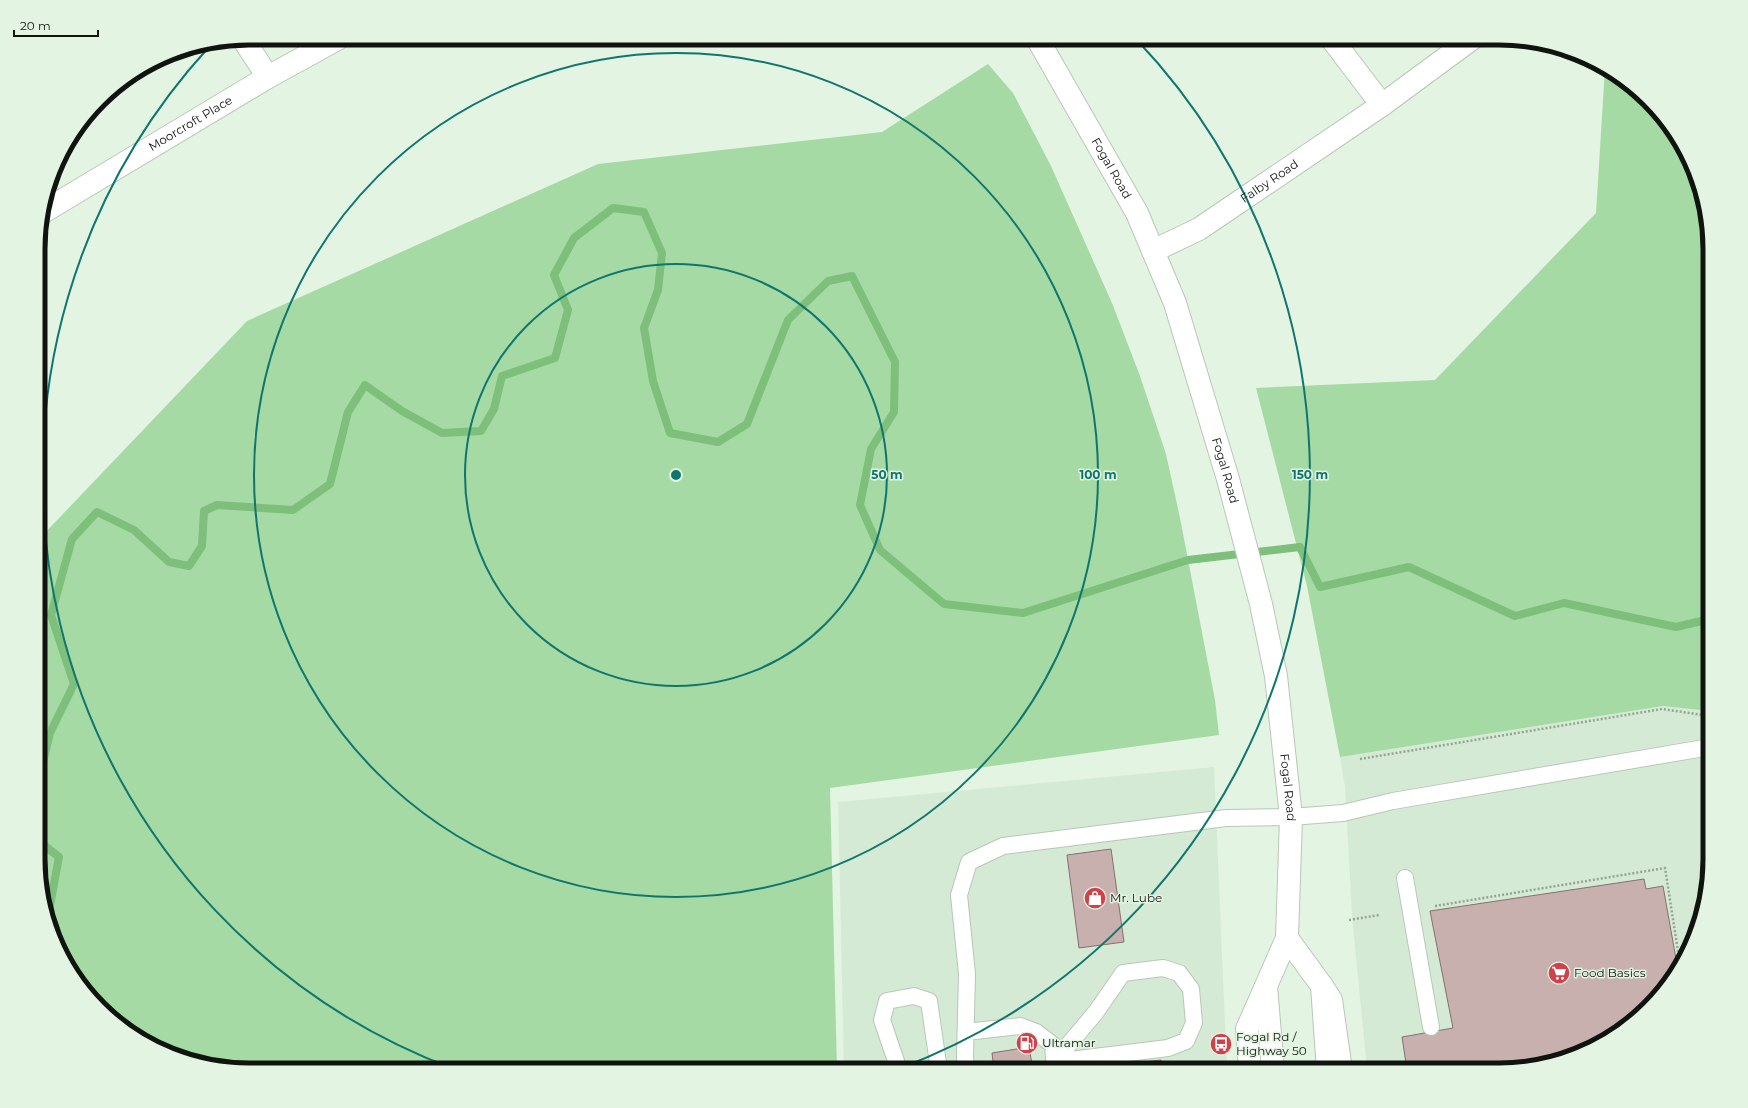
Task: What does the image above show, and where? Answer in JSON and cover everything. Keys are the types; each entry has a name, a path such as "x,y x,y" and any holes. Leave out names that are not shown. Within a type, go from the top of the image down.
{"street":[{"path":"248,45 268,77"},
{"name":"Moorcroft Place","path":"49,208 268,77 326,45"},
{"name":"Fogal Road","path":"1041,45 1137,213 1175,303 1228,479 1261,604 1276,676 1291,817 1287,938 1266,986 1272,1063"},
{"path":"1335,45 1382,105"},
{"name":"Falby Road","path":"1153,251 1199,229 1382,105 1463,45"},
{"path":"1287,938 1331,1000 1340,1063"},
{"path":"1249,1063 1247,1029 1266,986"},
{"path":"1322,986 1328,1063"}],"lane":[{"path":"966,1063 967,974 959,895 969,862 1003,846 1226,818 1291,817 1343,813 1393,801 1703,748"},
{"path":"1405,878 1431,1027"},
{"path":"1057,1063 1106,1000 1123,973 1163,968 1179,973 1191,989 1194,1023 1186,1041 1168,1048 1074,1063"},
{"path":"897,1063 882,1020 887,1001 914,996 929,1001 939,1063"},
{"path":"966,1032 1020,1026 1036,1032 1053,1045 1055,1063"}],"path":[{"path":"1360,759 1662,709 1703,715"},
{"path":"1435,906 1665,868 1679,956"},
{"path":"1349,920 1379,915"}],"shaded area":[{"path":"1663,706 1703,710 1703,873 1696,912 1688,937 1669,973 1652,994 1634,1012 1613,1029 1577,1048 1552,1056 1513,1063 1366,1063 1352,916 1345,787 1340,757"},
{"path":"1214,767 1227,1063 844,1063 838,802"}],"green space":[{"path":"988,64 1013,93 1051,166 1112,303 1140,376 1166,454 1180,518 1215,700 1219,735 830,788 837,1063 235,1063 196,1056 171,1048 135,1029 114,1012 96,994 79,973 60,937 52,912 45,873 45,533 247,321 598,164 882,132"},
{"path":"1605,74 1634,96 1652,114 1669,135 1688,171 1699,209 1703,235 1703,710 1663,706 1340,757 1307,586 1256,388 1435,380 1596,213"}],"building":[{"name":"Mr. Lube","path":"1111,849 1124,942 1079,948 1067,855"},
{"name":"Food Basics","path":"1644,879 1646,889 1663,886 1676,960 1669,973 1652,994 1634,1012 1613,1029 1577,1048 1552,1056 1513,1063 1406,1063 1402,1037 1453,1028 1430,911"},
{"path":"1029,1047 1032,1063 993,1063 992,1053"},
{"path":"1161,1060 1162,1063 1134,1063"}],"waterway":[{"path":"45,754 50,733 74,684 51,615 72,539 97,512 134,530 169,562 189,566 202,546 204,511 217,505 293,510 330,484 348,412 365,385 402,411 442,433 481,431 494,409 502,376 555,358 568,310 554,275 574,238 613,208 644,212 662,253 658,290 644,328 653,381 670,433 718,442 747,424 788,320 828,281 852,276 895,362 894,412 871,449 860,505 880,550 944,604 1023,613 1188,560 1300,547 1320,587 1409,567 1515,616 1564,603 1676,627 1703,621"},
{"path":"45,846 59,857 50,904"}],"place":[{"name":"Mr. Lube","path":"1095,898"},
{"name":"Food Basics","path":"1559,973"},
{"name":"Ultramar","path":"1027,1043"},
{"name":"Fogal Rd / Highway 50","path":"1221,1044"}]}
